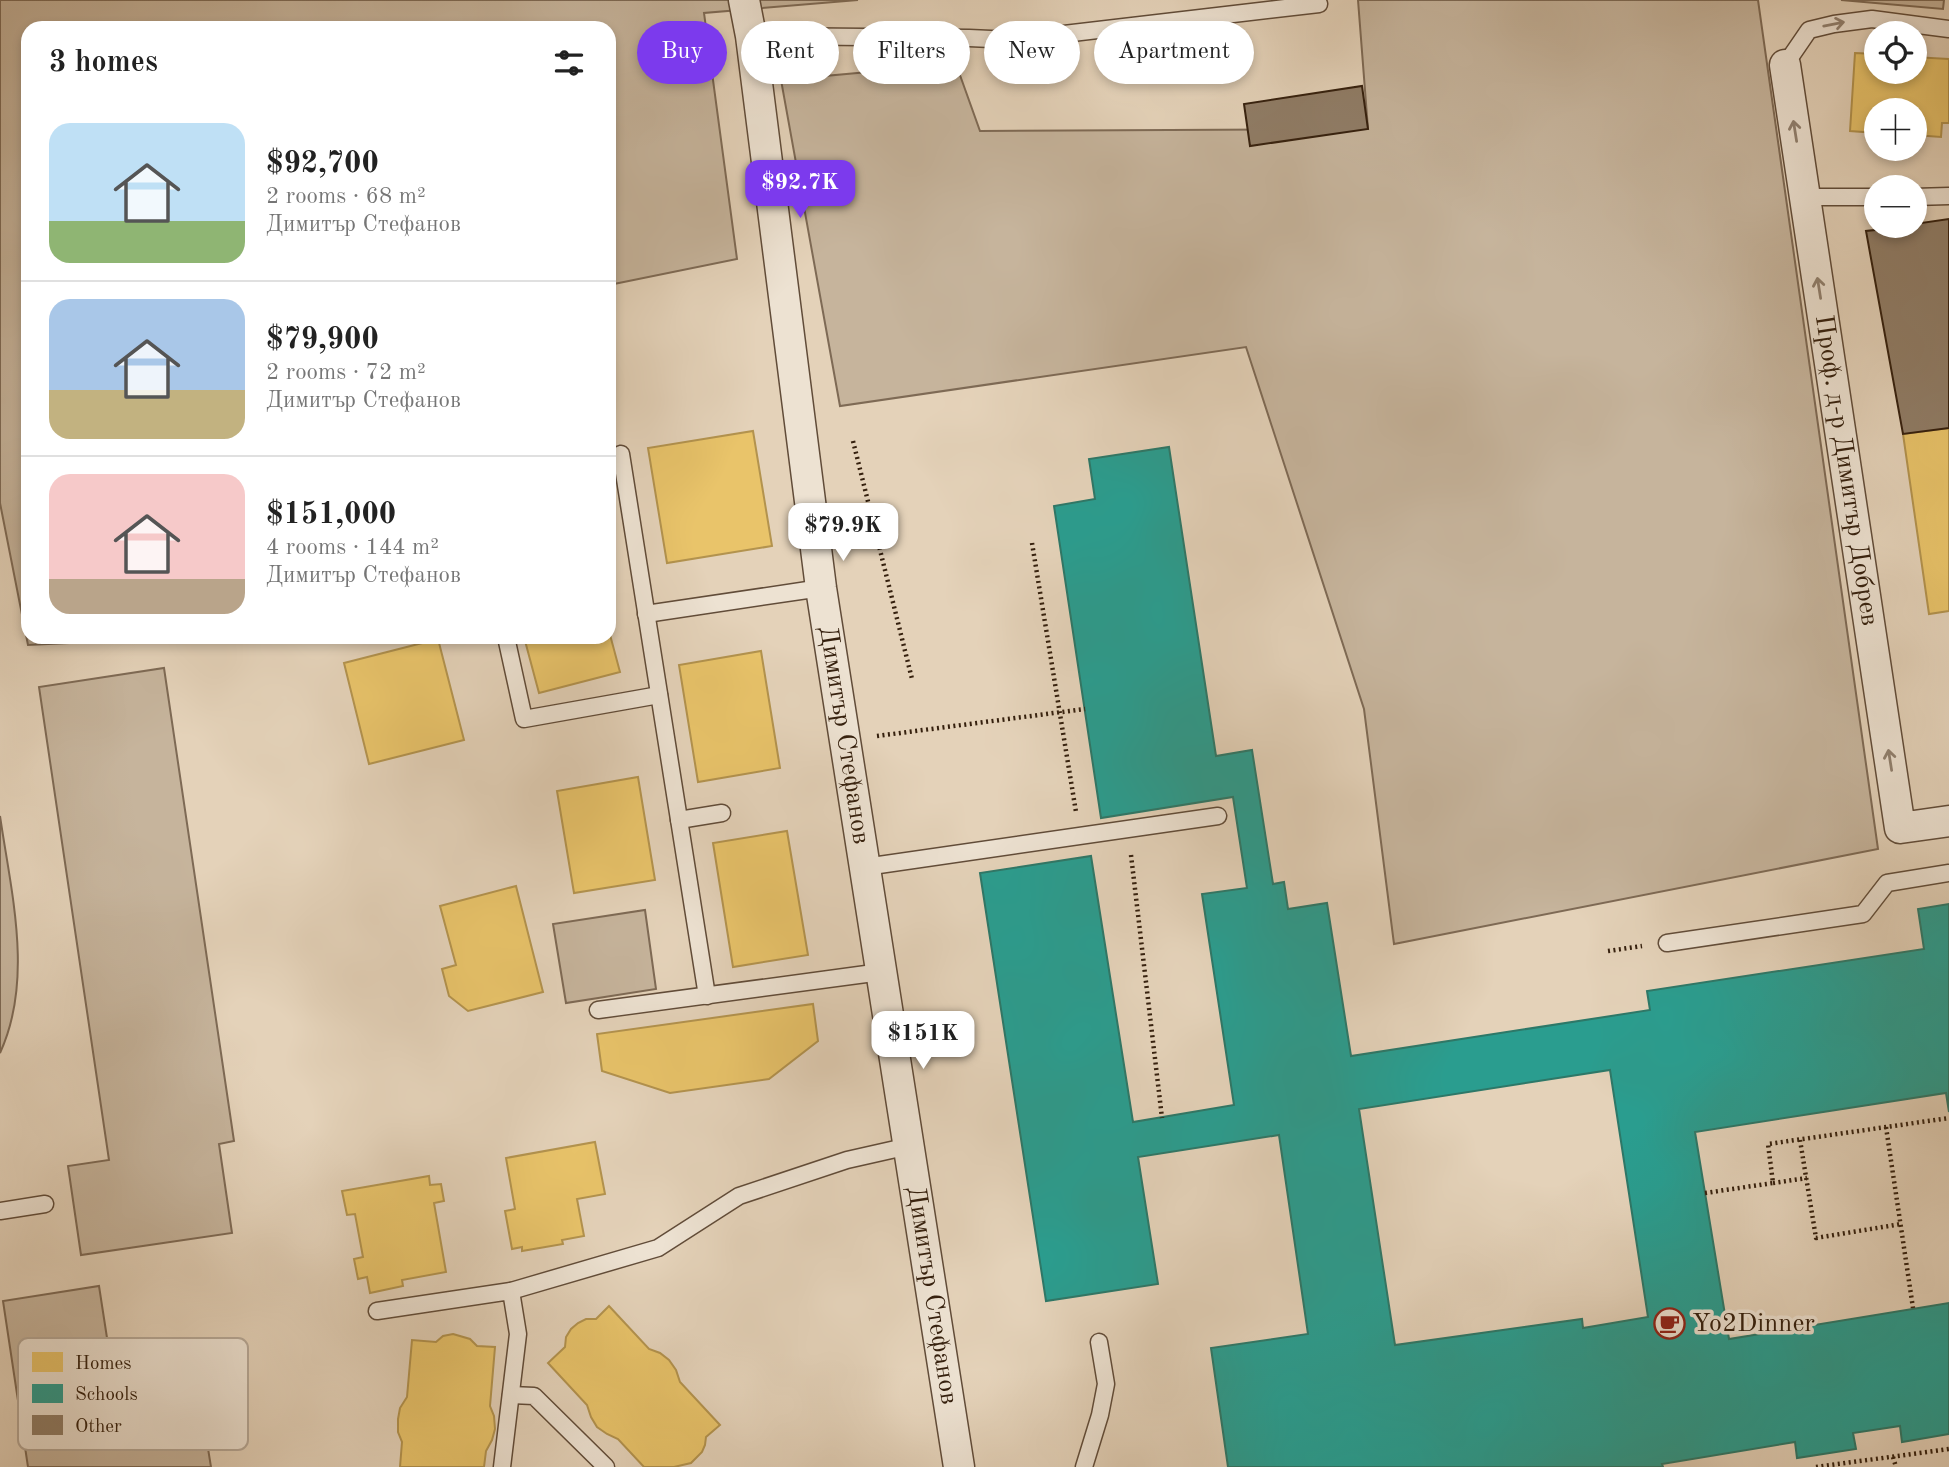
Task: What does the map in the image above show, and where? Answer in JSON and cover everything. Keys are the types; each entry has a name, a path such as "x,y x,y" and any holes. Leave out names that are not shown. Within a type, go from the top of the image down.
{"street":[{"name":"Димитър Стефанов","path":"744,0 748,21"},
{"name":"Проф. д-р Димитър Добрев","path":"1785,65 1900,828 1949,821"},
{"name":"Димитър Стефанов","path":"757,84 821,588 959,1467"}],"lane":[{"path":"839,37 1013,40 1319,4"},
{"path":"1785,65 1809,30 1834,24 1872,19 1949,29"},
{"path":"1927,197 1949,196"},
{"path":"1805,197 1864,197"},
{"path":"621,454 707,996"},
{"path":"646,614 821,588"},
{"path":"508,644 524,719 659,695"},
{"path":"679,820 722,813"},
{"path":"864,867 1218,816"},
{"path":"1667,943 1863,914 1887,883 1949,873"},
{"path":"598,1010 881,972"},
{"path":"377,1311 512,1291 658,1248 739,1196 847,1160 909,1146"},
{"path":"0,1211 46,1204"},
{"path":"502,1467 518,1334 512,1291"},
{"path":"1084,1467 1100,1415 1106,1384 1098,1342"},
{"path":"511,1395 534,1396 606,1467"}],"path":[{"path":"853,441 912,679"},
{"path":"1032,543 1080,836"},
{"path":"845,741 1085,709"},
{"path":"1129,829 1162,1118"},
{"path":"1608,951 1667,943"},
{"path":"1773,1183 1768,1144 1949,1118"},
{"path":"1886,1127 1913,1308"},
{"path":"1800,1139 1816,1238 1901,1224"},
{"path":"1705,1193 1807,1178"},
{"path":"1816,1467 1949,1449"},
{"path":"1894,1457 1896,1467"}],"shaded area":[{"path":"0,0 858,0 704,13 705,21 637,21 637,84 714,84 737,259 616,284 616,21 21,21 21,610 0,503"},
{"path":"1358,0 1758,0 1878,849 1394,944 1364,709 1246,347 840,406 782,84 839,84 839,75 853,73 853,84 963,84 980,131 1368,129"},
{"path":"1841,0 1944,0 1943,9"},
{"path":"164,668 234,1141 219,1144 232,1233 81,1255 68,1166 109,1160 39,687"},
{"path":"0,816 14,905 18,966 10,1025 0,1053"},
{"path":"645,910 656,989 566,1003 553,924"},
{"path":"99,1286 107,1338 18,1338 18,1401 3,1301"},
{"path":"25,1450 208,1450 211,1467 28,1467"}],"building: Homes":[{"path":"1855,53 1864,53 1864,84 1927,84 1927,58 1949,59 1949,123 1942,123 1941,137 1927,136 1927,98 1864,98 1864,132 1850,131"},
{"path":"1949,428 1949,611 1929,614 1903,434"},
{"path":"753,431 772,546 667,563 648,448"},
{"path":"418,644 439,644 464,740 369,764 344,663"},
{"path":"526,644 612,644 620,672 539,693"},
{"path":"761,651 780,768 698,782 679,665"},
{"path":"638,777 655,880 574,893 557,791"},
{"path":"787,831 808,955 733,967 713,843"},
{"path":"516,886 543,992 468,1011 449,996 442,969 456,965 440,906"},
{"path":"813,1004 818,1041 769,1079 670,1093 602,1071 597,1034"},
{"path":"595,1142 605,1194 577,1199 584,1236 562,1240 563,1244 522,1251 522,1247 512,1249 505,1211 515,1209 506,1158"},
{"path":"429,1176 430,1185 441,1184 444,1201 434,1203 446,1272 402,1280 403,1286 370,1293 367,1277 358,1279 354,1259 363,1257 355,1214 347,1215 342,1191"},
{"path":"609,1306 649,1349 669,1360 680,1382 720,1425 706,1437 702,1452 691,1463 674,1467 644,1467 618,1439 597,1427 587,1405 548,1363 565,1347 566,1337 571,1329 586,1319 596,1319"},
{"path":"453,1334 470,1339 477,1346 495,1347 490,1406 495,1429 486,1451 484,1467 400,1467 402,1442 398,1432 398,1419 400,1408 407,1397 412,1340 436,1342 443,1336"}],"building: Schools":[{"path":"1169,447 1216,756 1252,750 1273,884 1284,882 1288,909 1327,903 1351,1056 1650,1010 1647,991 1924,949 1918,909 1949,904 1949,1112 1946,1093 1695,1132 1729,1339 1949,1303 1949,1434 1902,1442 1900,1426 1853,1433 1856,1449 1797,1458 1795,1442 1662,1464 1663,1467 1228,1467 1211,1348 1308,1334 1279,1135 1138,1157 1158,1284 1046,1301 980,873 1091,856 1133,1122 1234,1105 1202,894 1247,888 1233,797 1101,818 1054,506 1095,499 1089,459","holes":["1610,1070 1648,1317 1583,1328 1582,1319 1395,1345 1359,1109"]}],"building: Other":[{"path":"1362,86 1368,129 1250,146 1244,104"},
{"path":"1949,219 1949,428 1903,434 1867,238 1927,238 1927,222"}],"place":[{"name":"Yo2Dinner","path":"1669,1324"}]}
